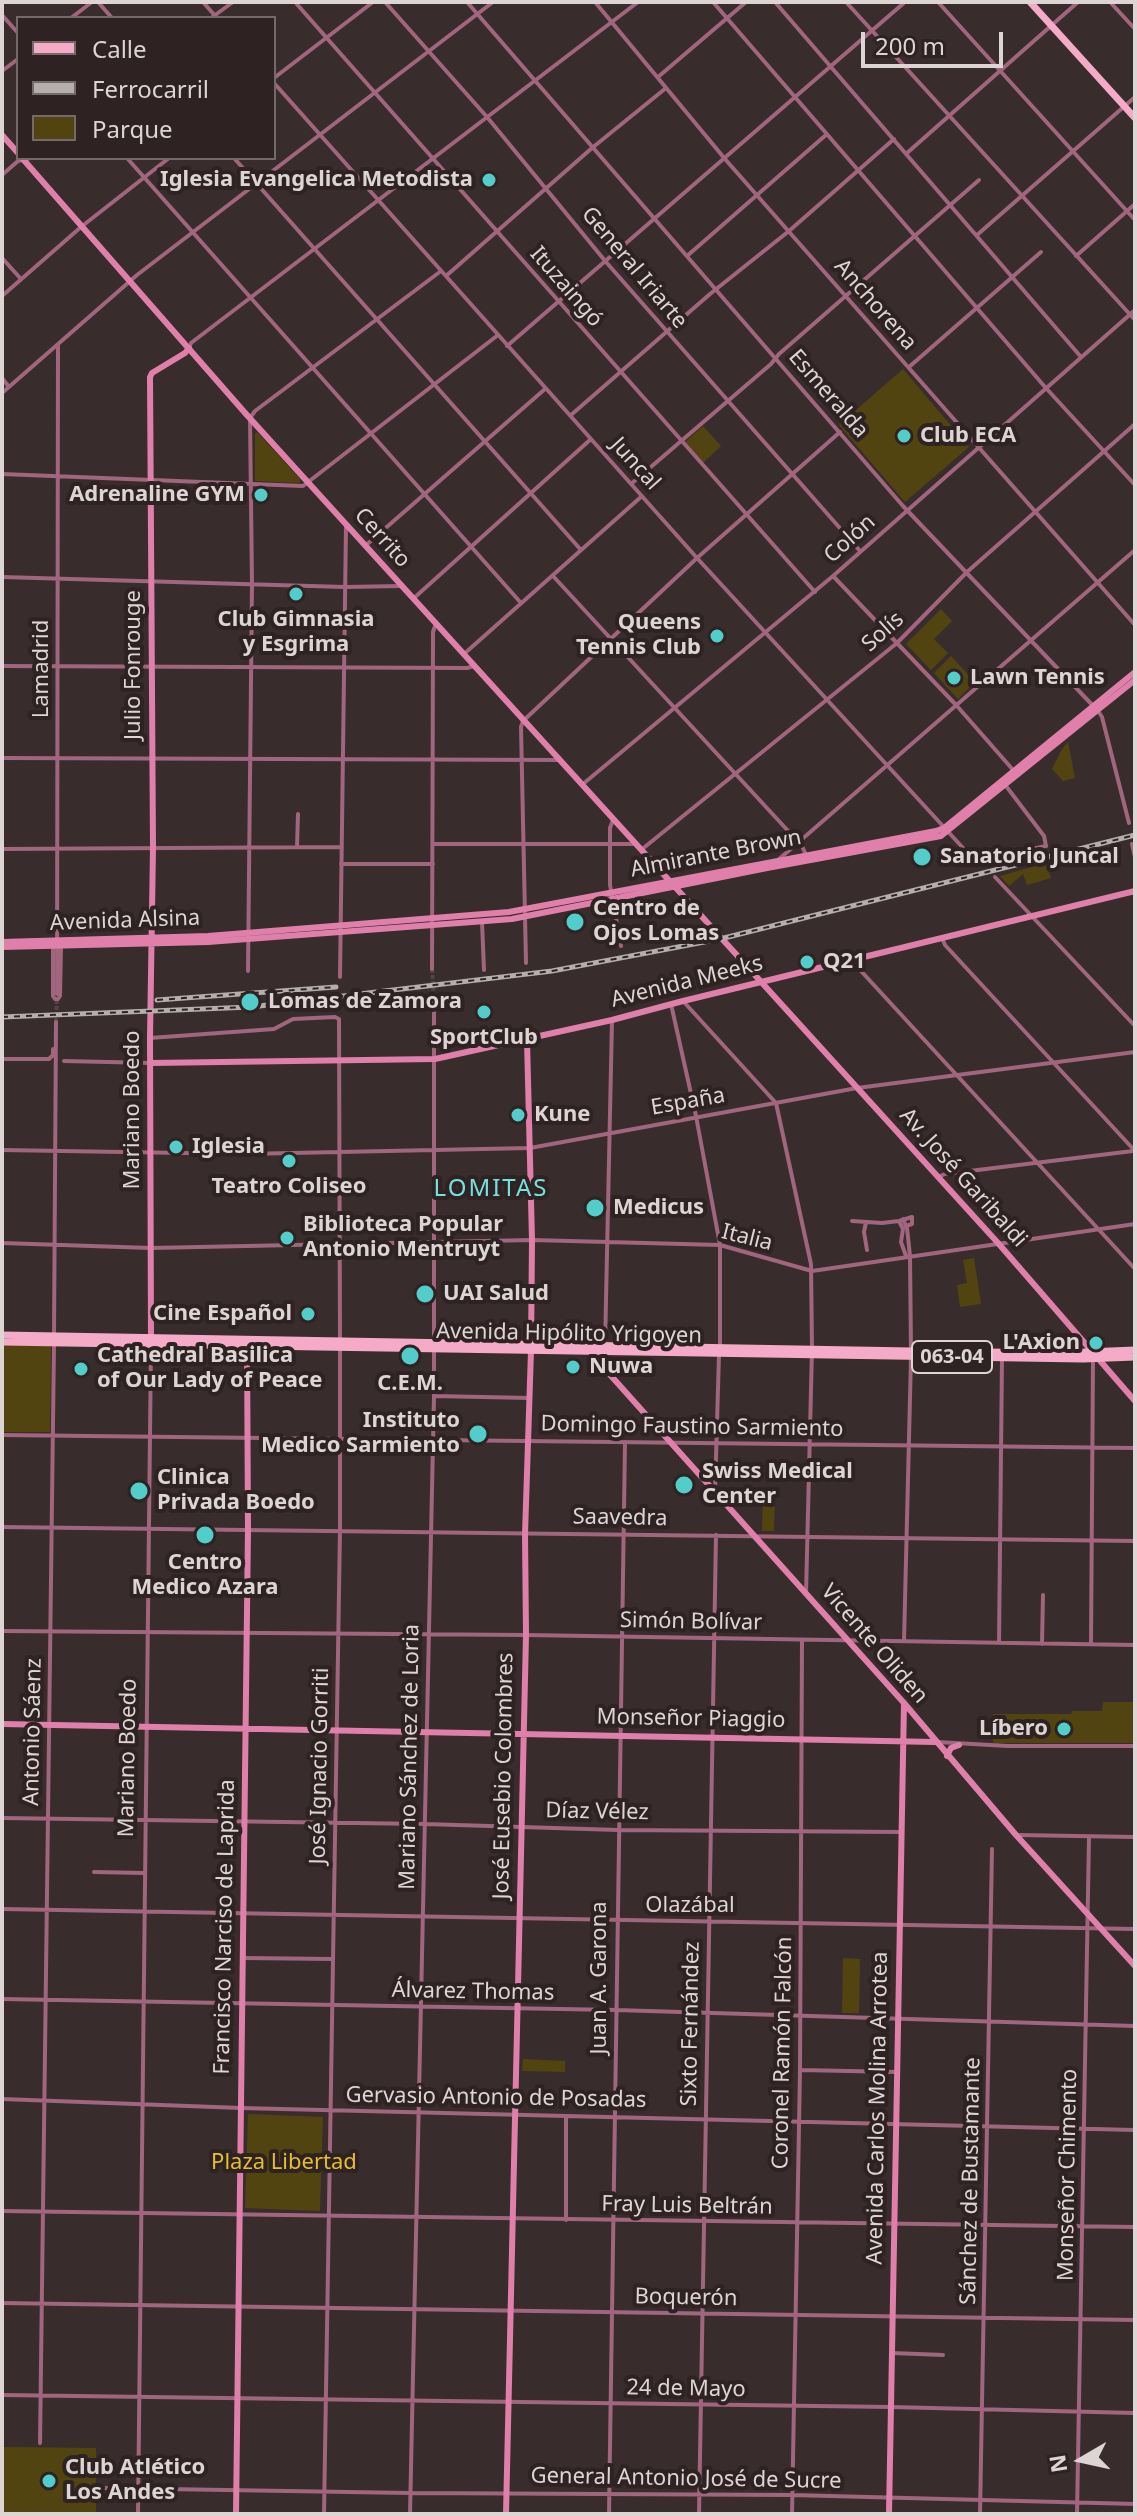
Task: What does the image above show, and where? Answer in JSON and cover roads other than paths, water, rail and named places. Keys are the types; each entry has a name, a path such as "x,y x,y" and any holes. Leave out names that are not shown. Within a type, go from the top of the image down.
{"main road":[{"path":"1030,2 1135,118"},
{"name":"Avenida Hipólito Yrigoyen","path":"2,1335 54,1340"},
{"name":"Avenida Hipólito Yrigoyen","path":"2,1342 151,1341 1094,1357 1135,1350"},
{"name":"Avenida Hipólito Yrigoyen","path":"911,1354 1002,1358 1135,1357"}],"street":[{"path":"74,16 95,2 110,16"},
{"path":"215,16 233,2"},
{"name":"Ituzaingó","path":"295,2 815,592"},
{"path":"276,78 373,2"},
{"name":"General Iriarte","path":"385,2 487,117 666,332 860,551"},
{"name":"Esmeralda","path":"467,2 907,509 1096,709 1102,717 1129,823"},
{"path":"2,393 129,281 493,2"},
{"name":"Anchorena","path":"595,2 725,159 1135,625"},
{"path":"189,348 191,343 638,2"},
{"path":"713,2 1045,387 1135,485"},
{"path":"658,77 746,2"},
{"path":"775,2 1081,357"},
{"path":"846,2 1135,320"},
{"path":"507,346 905,2"},
{"path":"938,2 1135,220"},
{"path":"907,153 1078,2"},
{"path":"1110,2 1135,29"},
{"path":"2,15 16,31"},
{"name":"Juncal","path":"276,82 545,389 972,860 977,862 1047,844 1006,786"},
{"path":"446,276 666,87"},
{"path":"977,235 1135,97"},
{"path":"687,257 827,134"},
{"name":"Cerrito","path":"2,135 16,150"},
{"path":"570,415 894,139"},
{"path":"2,175 19,160"},
{"name":"Cerrito","path":"25,160 250,418 761,982"},
{"path":"129,160 521,603"},
{"path":"2,296 81,227 166,160"},
{"path":"236,160 581,550"},
{"path":"631,484 979,180"},
{"path":"1076,256 1135,204"},
{"path":"909,367 1041,252"},
{"path":"2,258 21,279"},
{"path":"248,971 252,584 250,418 312,367 441,271"},
{"name":"Colón","path":"581,785 815,592 1135,310"},
{"path":"2,474 303,486 498,335"},
{"name":"Lamadrid","path":"57,994 58,345"},
{"name":"Julio Fonrouge","path":"151,1002 151,375 189,348"},
{"path":"2,378 9,387"},
{"path":"365,546 545,389"},
{"name":"Solís","path":"641,850 897,643 967,572 1135,424"},
{"path":"526,963 523,721 697,558 840,432"},
{"path":"414,598 591,439"},
{"path":"464,654 642,496"},
{"path":"340,977 346,525"},
{"path":"778,860 1135,550"},
{"path":"553,576 798,842 806,858"},
{"path":"833,576 1016,773"},
{"path":"2,577 402,586"},
{"path":"432,969 433,632 436,623"},
{"path":"2,666 474,666"},
{"name":"Almirante Brown","path":"1096,709 1135,672"},
{"name":"Almirante Brown","path":"946,830 1135,680"},
{"path":"2,758 558,760"},
{"name":"Almirante Brown","path":"672,884 946,830 1006,786 1016,773"},
{"path":"297,847 298,814"},
{"path":"613,820 610,844 612,897 621,946"},
{"path":"433,844 635,844"},
{"path":"1132,844 1135,857"},
{"path":"2,849 341,847"},
{"name":"Almirante Brown","path":"432,922 482,922 778,860 806,858"},
{"path":"341,864 433,864"},
{"path":"995,877 1135,1026"},
{"name":"Avenida Meeks","path":"151,1063 435,1059 612,1020 1135,891"},
{"name":"Almirante Brown","path":"249,936 525,914"},
{"path":"482,922 484,970"},
{"name":"Avenida Alsina","path":"2,945 249,936"},
{"path":"942,938 945,945 1135,1151"},
{"name":"Lamadrid","path":"57,945 58,999 53,996 57,945"},
{"path":"854,960 1135,1269"},
{"name":"Av. José Garibaldi","path":"761,982 998,1243 1135,1401"},
{"name":"Mariano Sánchez de Loria","path":"410,2514 434,1396 434,1001"},
{"path":"683,1001 776,1103 812,1271 806,1594"},
{"name":"Mariano Boedo","path":"138,2514 151,1341 151,1002"},
{"path":"671,1004 720,1245 715,1492"},
{"path":"49,1059 53,1052 53,1021 57,1019 58,1054 64,1061"},
{"name":"José Ignacio Gorriti","path":"150,1038 277,1029 288,1020 295,1019 339,1019 340,1530 324,2514"},
{"path":"599,1362 604,1349 612,1020"},
{"name":"Antonio Sáenz","path":"40,2443 56,1244 56,1022"},
{"name":"José Eusebio Colombres","path":"506,2514 531,1348 532,1240 527,1040"},
{"name":"España","path":"2,1150 244,1154 530,1148 857,1088 1135,1052"},
{"path":"2,1059 49,1059 56,1066 64,1061 151,1063"},
{"path":"938,1177 1135,1151"},
{"path":"852,1221 882,1223 901,1220"},
{"path":"901,1220 906,1226 911,1354 904,1641"},
{"path":"901,1220 901,1242 908,1257"},
{"path":"866,1222 867,1250"},
{"name":"Italia","path":"2,1243 151,1248 532,1240 720,1245 812,1271 1135,1224"},
{"name":"Francisco Narciso de Laprida","path":"236,2514 248,1529 247,1343"},
{"name":"Vicente Oliden","path":"587,1349 1135,1966"},
{"path":"1091,1644 1094,1357"},
{"path":"999,1643 1002,1358"},
{"path":"434,1396 530,1398"},
{"name":"Domingo Faustino Sarmiento","path":"2,1435 1135,1448"},
{"name":"Juan A. Garona","path":"609,2514 625,1442"},
{"name":"Saavedra","path":"2,1527 1135,1541"},
{"name":"Sixto Fernández","path":"699,2514 716,1535"},
{"path":"1042,1644 1043,1595"},
{"name":"Simón Bolívar","path":"2,1631 526,1635 1135,1645"},
{"name":"Coronel Ramón Falcón","path":"792,2514 800,2070 802,1640"},
{"name":"Avenida Carlos Molina Arrotea","path":"889,2514 904,1703"},
{"name":"Monseñor Piaggio","path":"2,1724 903,1741 959,1745 1135,1746"},
{"path":"947,1756 951,1748 959,1745"},
{"name":"Díaz Vélez","path":"2,1818 900,1832"},
{"path":"1016,1835 1135,1837"},
{"name":"Monseñor Chimento","path":"1077,2514 1089,1837"},
{"name":"Sánchez de Bustamante","path":"980,2514 992,1849"},
{"path":"94,1872 144,1873"},
{"name":"Olazábal","path":"2,1909 1135,1929"},
{"path":"243,1958 333,1959"},
{"name":"Álvarez Thomas","path":"2,1999 616,2010 1135,2026"},
{"path":"800,2070 897,2072"},
{"name":"Gervasio Antonio de Posadas","path":"2,2099 241,2108 1135,2130"},
{"path":"566,2116 566,2220"},
{"name":"Fray Luis Beltrán","path":"2,2211 1135,2227"},
{"name":"Boquerón","path":"2,2303 1135,2320"},
{"path":"892,2353 943,2355"},
{"name":"24 de Mayo","path":"2,2395 1135,2413"},
{"name":"General Antonio José de Sucre","path":"103,2488 792,2495 1135,2504"}],"tunnel":[{"path":"432,969 434,1001"},
{"path":"56,1022 57,997"}],"railway":[{"path":"2,1017 251,1007 552,971 720,939 1135,835"},
{"path":"157,1000 336,987"}],"place":[{"name":"Iglesia Evangelica Metodista","path":"489,180"},
{"name":"Club ECA","path":"904,436"},
{"name":"Adrenaline GYM","path":"261,495"},
{"name":"Club Gimnasia y Esgrima","path":"296,594"},
{"name":"Queens Tennis Club","path":"717,636"},
{"name":"Lawn Tennis","path":"954,678"},
{"name":"Sanatorio Juncal","path":"922,857"},
{"name":"Centro de Ojos Lomas","path":"575,922"},
{"name":"Q21","path":"807,962"},
{"name":"Lomas de Zamora","path":"250,1002"},
{"name":"SportClub","path":"484,1012"},
{"name":"Kune","path":"518,1115"},
{"name":"Iglesia","path":"176,1147"},
{"name":"Teatro Coliseo","path":"289,1161"},
{"name":"Medicus","path":"595,1208"},
{"name":"Biblioteca Popular Antonio Mentruyt","path":"287,1238"},
{"name":"UAI Salud","path":"425,1294"},
{"name":"Cine Español","path":"308,1314"},
{"name":"L'Axion","path":"1096,1343"},
{"name":"C.E.M.","path":"410,1356"},
{"name":"Nuwa","path":"573,1367"},
{"name":"Cathedral Basilica of Our Lady of Peace","path":"81,1369"},
{"name":"Instituto Medico Sarmiento","path":"478,1434"},
{"name":"Swiss Medical Center","path":"684,1485"},
{"name":"Clinica Privada Boedo","path":"139,1491"},
{"name":"Centro Medico Azara","path":"205,1535"},
{"name":"Líbero","path":"1064,1729"},
{"name":"Club Atlético Los Andes","path":"49,2481"}],"district":[{"name":"LOMITAS","path":"491,1189"}],"park label":[{"name":"Plaza Libertad","path":"284,2163"}]}
